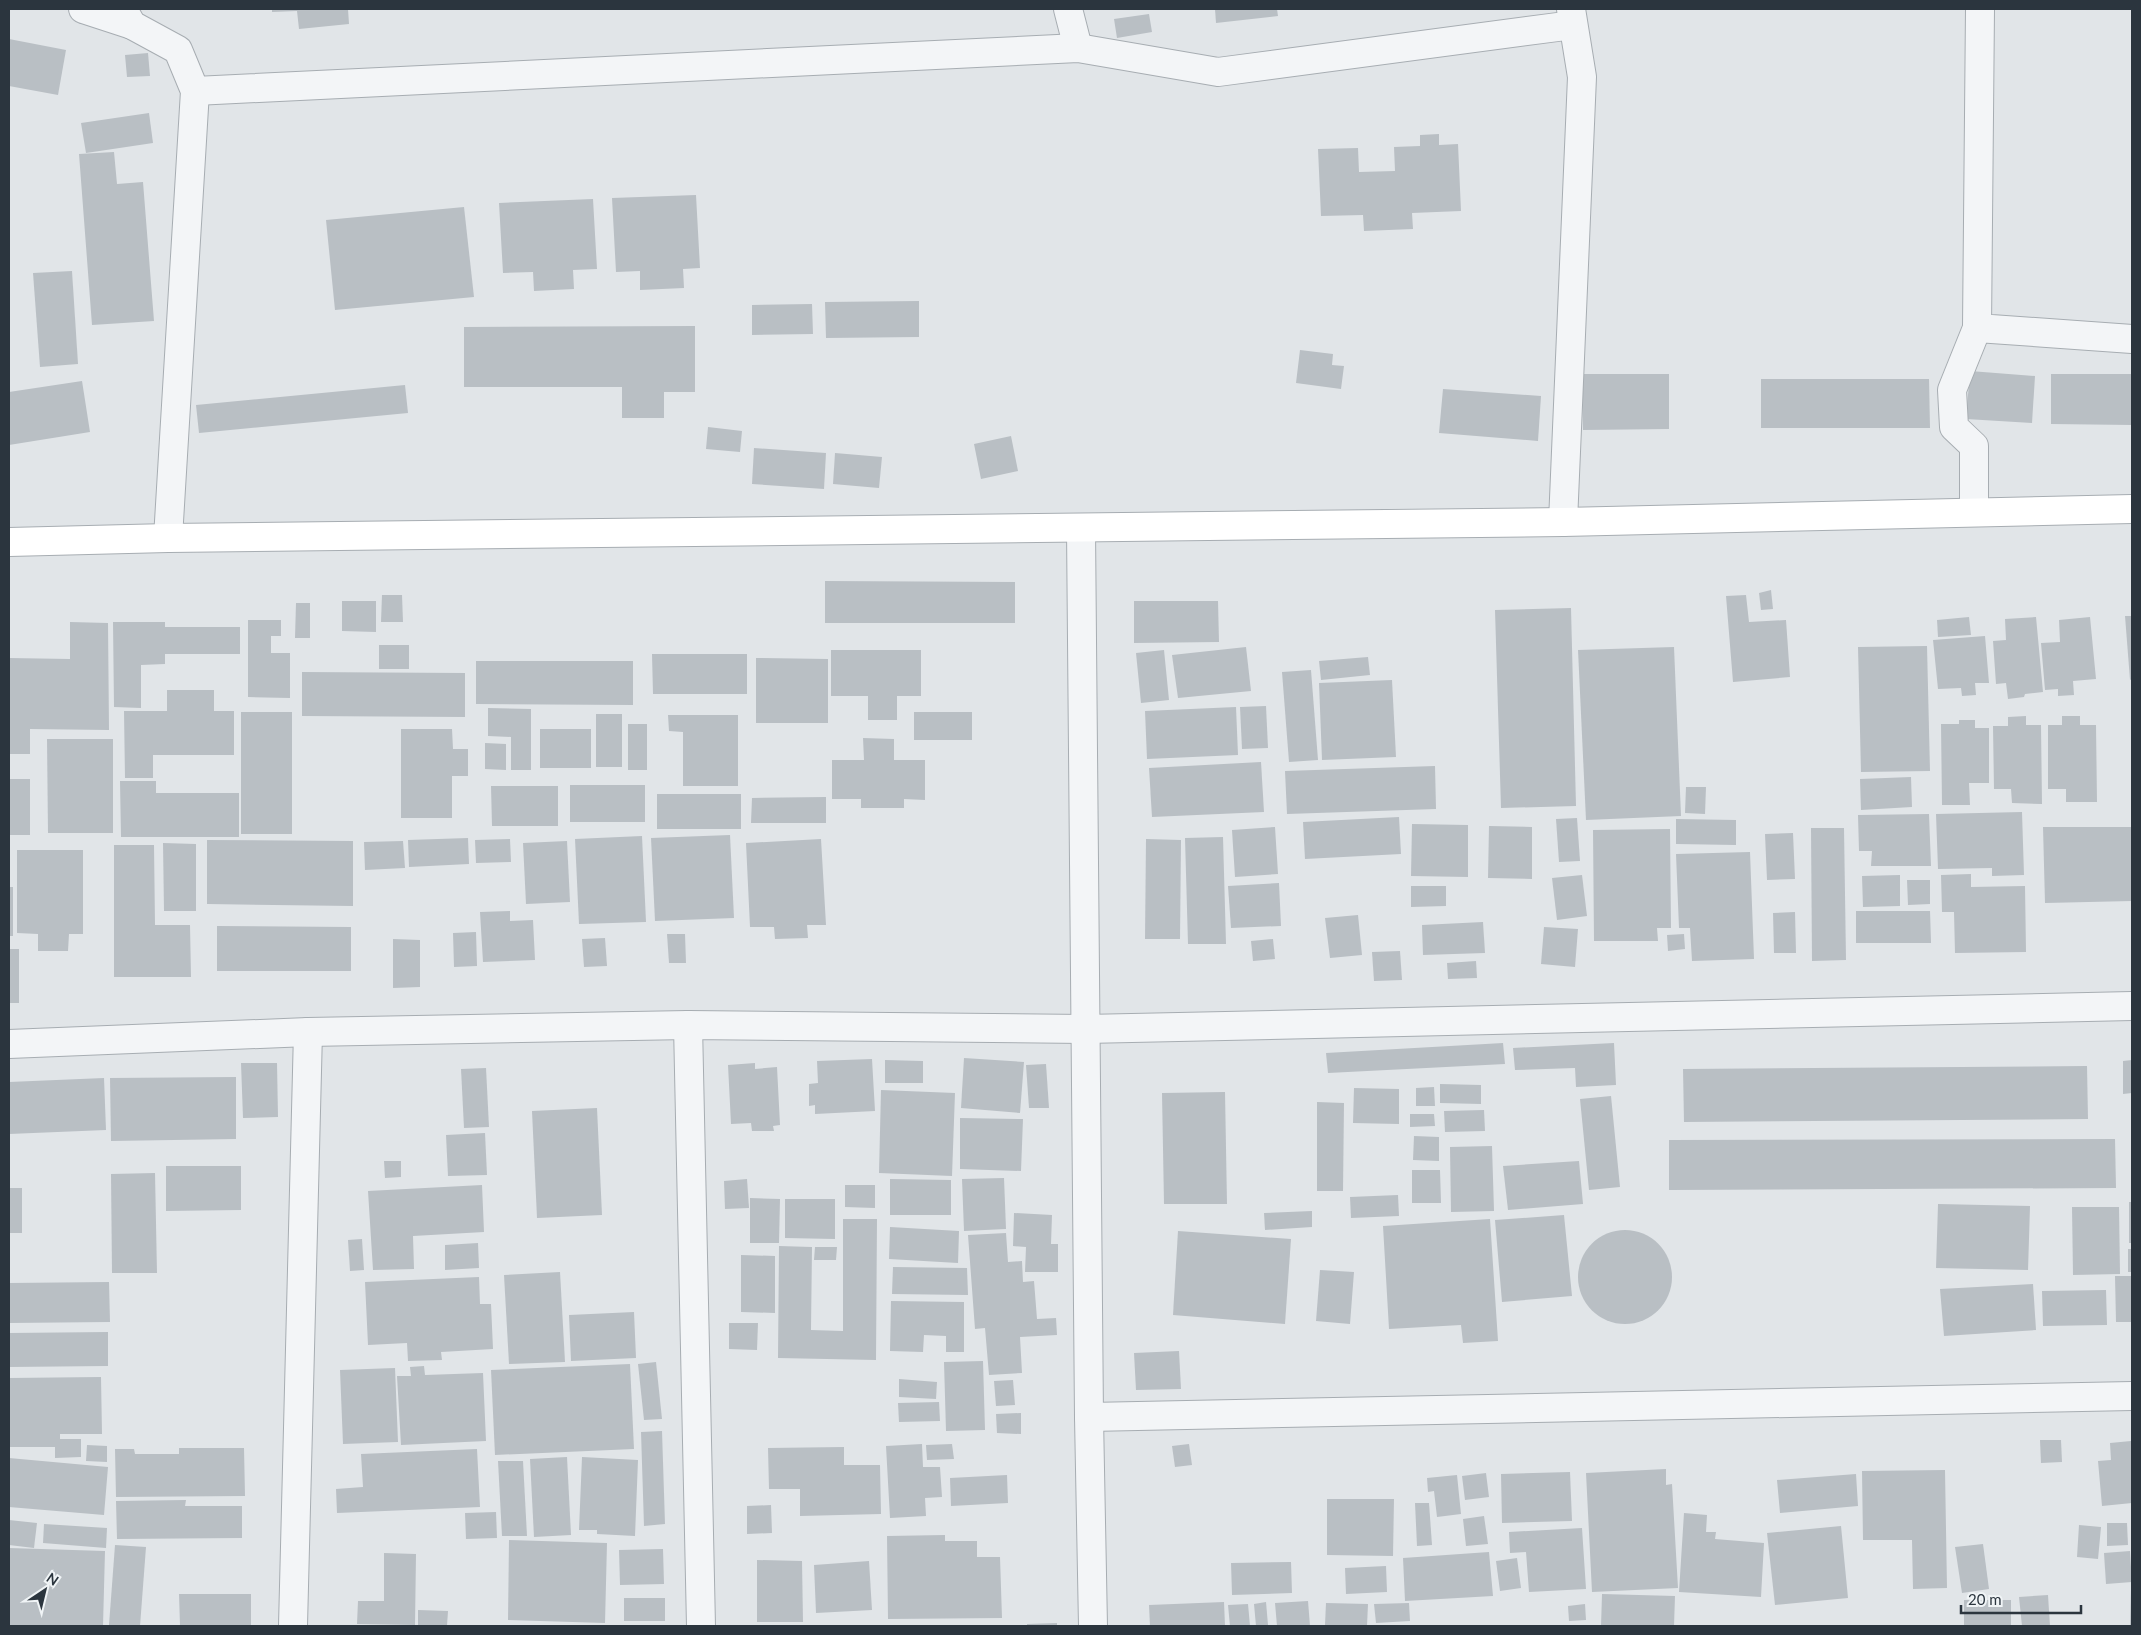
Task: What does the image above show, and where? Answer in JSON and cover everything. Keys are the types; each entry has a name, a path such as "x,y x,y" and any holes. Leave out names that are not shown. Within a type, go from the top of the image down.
{"street":[{"path":"83,9 127,17 178,50 194,90 168,538"},
{"path":"1068,9 1078,48"},
{"path":"1974,512 1974,446 1954,427 1952,390 1978,328 1980,9"},
{"path":"194,90 1078,48 1218,72 1572,17 1582,77 1563,522"},
{"path":"1978,328 2132,338"},
{"path":"9,542 168,538 1563,522 2132,509"},
{"path":"1081,529 1089,1417 1093,1626"},
{"path":"9,1044 308,1032 688,1025 1085,1029 2132,1006"},
{"path":"688,1025 701,1626"},
{"path":"293,1626 308,1032"},
{"path":"1089,1417 2132,1396"}],"building":[{"path":"272,9 348,9 349,24 299,29 297,11 272,12"},
{"path":"1215,9 1277,9 1278,16 1216,23"},
{"path":"1149,14 1152,32 1117,38 1114,19"},
{"path":"9,39 66,50 58,95 9,86"},
{"path":"148,53 150,76 127,77 125,55"},
{"path":"149,113 153,143 86,153 81,123"},
{"path":"1439,134 1439,145 1458,144 1461,211 1412,213 1413,229 1364,231 1363,215 1321,216 1318,149 1358,148 1359,172 1395,171 1394,147 1420,146 1420,135"},
{"path":"114,152 117,184 143,182 154,321 92,325 79,154"},
{"path":"696,195 700,268 683,269 684,288 640,290 640,271 616,272 612,198"},
{"path":"593,199 597,269 573,270 574,289 534,291 533,272 503,273 499,203"},
{"path":"464,207 474,297 335,310 326,220"},
{"path":"72,271 78,364 40,367 33,273"},
{"path":"919,301 919,337 826,338 825,302"},
{"path":"812,304 813,334 752,335 752,305"},
{"path":"695,326 695,392 664,392 664,418 622,418 622,387 464,387 464,327"},
{"path":"1300,350 1333,354 1332,365 1344,366 1341,389 1296,383"},
{"path":"1970,371 2035,376 2032,423 1966,419"},
{"path":"1582,374 1669,374 1669,429 1583,430"},
{"path":"2051,374 2132,374 2132,425 2051,424"},
{"path":"1761,379 1929,379 1930,428 1761,428"},
{"path":"82,381 90,432 9,445 9,392"},
{"path":"405,385 408,413 199,433 196,405"},
{"path":"1443,389 1541,396 1538,441 1439,433"},
{"path":"708,427 742,431 740,452 706,449"},
{"path":"1011,436 1018,471 981,479 974,444"},
{"path":"754,448 826,453 824,489 752,484"},
{"path":"835,453 882,457 879,488 833,484"},
{"path":"825,581 1015,582 1015,623 825,623"},
{"path":"1771,590 1773,609 1761,610 1759,593"},
{"path":"382,595 402,595 403,622 381,622"},
{"path":"1746,595 1749,622 1786,620 1790,677 1733,682 1726,596"},
{"path":"342,601 376,601 376,632 342,631"},
{"path":"1134,601 1218,601 1219,642 1134,643"},
{"path":"296,603 310,603 310,638 295,638"},
{"path":"1571,608 1576,806 1501,808 1495,610"},
{"path":"2125,616 2132,616 2132,679 2130,680"},
{"path":"1969,617 1971,635 1938,637 1937,620"},
{"path":"2036,617 2043,692 2025,694 2024,697 2008,699 2006,683 1996,684 1993,641 2006,640 2005,619"},
{"path":"2090,617 2096,679 2073,681 2074,695 2058,696 2058,689 2045,690 2041,643 2060,642 2059,620"},
{"path":"248,620 281,620 281,636 271,636 271,653 290,653 290,698 248,697"},
{"path":"70,622 108,623 109,730 30,729 30,754 9,754 9,658 70,659"},
{"path":"113,622 165,622 165,627 240,627 240,654 165,654 165,664 141,665 141,708 114,707"},
{"path":"1985,636 1989,683 1975,683 1976,695 1962,696 1961,688 1938,689 1933,640"},
{"path":"379,645 409,645 409,669 379,669"},
{"path":"1927,646 1930,771 1861,772 1858,647"},
{"path":"1246,647 1251,691 1178,698 1172,655"},
{"path":"1674,647 1681,816 1586,820 1578,650"},
{"path":"831,650 921,650 921,696 897,696 897,720 868,720 868,696 831,696"},
{"path":"1164,650 1169,700 1141,703 1136,653"},
{"path":"652,654 747,654 747,694 653,694"},
{"path":"1368,657 1370,675 1321,680 1319,661"},
{"path":"756,658 828,659 828,723 756,723"},
{"path":"476,661 633,661 633,705 476,704"},
{"path":"1311,670 1318,760 1289,762 1282,672"},
{"path":"302,672 465,673 465,717 302,716"},
{"path":"1392,680 1396,757 1322,760 1319,683"},
{"path":"167,690 214,690 214,711 234,711 234,755 153,755 153,778 125,778 124,711 167,711"},
{"path":"1266,706 1268,748 1242,749 1240,707"},
{"path":"1236,707 1238,755 1147,759 1145,711"},
{"path":"488,708 531,709 531,770 511,770 511,737 488,736"},
{"path":"241,712 292,712 292,834 241,834"},
{"path":"914,712 972,712 972,740 914,740"},
{"path":"596,714 622,714 622,767 596,767"},
{"path":"668,715 738,715 738,786 683,786 683,732 669,731"},
{"path":"2026,716 2026,725 2041,725 2042,804 2012,803 2011,789 1994,789 1993,726 2008,726 2008,717"},
{"path":"2062,716 2080,716 2080,725 2096,725 2097,802 2066,802 2066,789 2048,789 2048,725 2062,725"},
{"path":"1959,720 1975,720 1975,728 1989,728 1989,783 1969,783 1970,805 1942,805 1941,724 1959,724"},
{"path":"628,724 647,724 647,770 628,770"},
{"path":"401,729 452,729 453,749 468,749 468,776 452,776 452,818 401,818"},
{"path":"540,729 591,729 591,768 540,768"},
{"path":"863,738 894,739 894,760 925,760 925,800 904,799 904,808 861,808 861,799 832,799 832,760 864,760"},
{"path":"47,739 113,739 113,833 48,833"},
{"path":"485,743 506,744 506,770 485,769"},
{"path":"1261,762 1264,812 1152,817 1149,768"},
{"path":"1435,766 1436,809 1287,814 1285,771"},
{"path":"1911,777 1912,807 1861,810 1860,779"},
{"path":"9,779 30,779 30,835 9,835"},
{"path":"120,781 156,781 156,793 239,793 239,837 121,837"},
{"path":"570,785 645,785 645,822 570,822"},
{"path":"491,786 558,786 558,826 492,826"},
{"path":"1686,787 1706,787 1705,814 1685,813"},
{"path":"657,794 741,794 741,829 657,829"},
{"path":"826,797 826,823 751,823 752,798"},
{"path":"2022,812 2024,875 1992,876 1992,868 1938,869 1936,814"},
{"path":"1929,814 1931,866 1871,866 1872,851 1859,851 1858,815"},
{"path":"1399,817 1401,854 1305,859 1303,822"},
{"path":"1577,818 1580,861 1559,862 1556,819"},
{"path":"1676,819 1736,820 1736,845 1676,844"},
{"path":"1412,824 1468,825 1468,877 1411,876"},
{"path":"1489,826 1532,827 1532,879 1488,878"},
{"path":"1275,827 1278,874 1235,877 1232,830"},
{"path":"2043,827 2132,827 2132,901 2045,903"},
{"path":"1811,828 1844,828 1846,960 1812,961"},
{"path":"1670,829 1671,928 1657,928 1658,941 1594,941 1593,830"},
{"path":"1793,833 1795,879 1767,880 1765,834"},
{"path":"730,835 734,918 655,921 651,838"},
{"path":"642,836 646,922 579,924 575,839"},
{"path":"1223,837 1226,944 1188,944 1185,838"},
{"path":"468,838 469,864 409,867 408,840"},
{"path":"510,839 511,862 476,863 475,840"},
{"path":"821,839 826,925 807,925 808,938 775,939 774,927 750,927 746,843"},
{"path":"1146,839 1181,840 1180,939 1145,939"},
{"path":"207,840 353,841 353,906 207,904"},
{"path":"403,841 405,868 365,870 364,842"},
{"path":"567,841 570,902 526,904 523,843"},
{"path":"163,843 196,844 196,911 164,911"},
{"path":"114,845 154,845 155,925 190,925 191,977 114,977"},
{"path":"17,850 83,850 83,934 69,934 68,951 38,951 38,934 17,933"},
{"path":"1750,852 1754,959 1692,961 1690,928 1679,928 1676,854"},
{"path":"1971,874 1971,887 2025,886 2026,952 1955,953 1954,912 1942,912 1941,875"},
{"path":"1582,875 1587,916 1557,920 1552,878"},
{"path":"1900,875 1900,906 1863,907 1862,876"},
{"path":"1907,880 1930,880 1930,904 1908,905"},
{"path":"1279,883 1281,926 1231,928 1228,886"},
{"path":"1411,886 1446,886 1446,906 1411,907"},
{"path":"9,887 13,887 13,936 9,936"},
{"path":"510,911 510,921 533,920 535,960 483,962 480,912"},
{"path":"1856,911 1930,911 1931,943 1856,943"},
{"path":"1795,912 1796,953 1774,953 1773,913"},
{"path":"1358,915 1362,955 1330,958 1325,918"},
{"path":"1483,922 1485,953 1423,955 1422,925"},
{"path":"217,926 351,927 351,971 217,971"},
{"path":"1544,927 1578,929 1575,967 1541,964"},
{"path":"476,932 477,966 454,967 453,933"},
{"path":"667,934 685,934 686,963 669,963"},
{"path":"1684,934 1685,949 1668,951 1667,935"},
{"path":"605,938 607,966 584,967 582,939"},
{"path":"393,939 420,940 420,987 393,988"},
{"path":"1273,939 1275,959 1253,961 1251,941"},
{"path":"9,949 19,949 19,1003 9,1003"},
{"path":"1400,951 1402,980 1374,981 1372,952"},
{"path":"1476,961 1477,978 1448,979 1447,963"},
{"path":"1503,1043 1505,1064 1328,1073 1326,1053"},
{"path":"1614,1043 1616,1085 1576,1087 1575,1068 1515,1070 1513,1048"},
{"path":"964,1058 1024,1062 1020,1113 961,1108"},
{"path":"872,1059 875,1111 815,1114 815,1105 809,1106 809,1084 818,1083 817,1061"},
{"path":"885,1060 923,1061 923,1083 885,1083"},
{"path":"2132,1060 2132,1093 2123,1094 2123,1061"},
{"path":"241,1063 277,1063 278,1117 243,1118"},
{"path":"755,1063 755,1069 777,1067 780,1125 773,1126 774,1131 752,1131 751,1123 731,1124 728,1065"},
{"path":"1046,1064 1049,1108 1029,1108 1026,1065"},
{"path":"2087,1066 2088,1119 1684,1122 1683,1069"},
{"path":"486,1068 489,1127 464,1128 461,1069"},
{"path":"236,1077 236,1139 111,1141 110,1078"},
{"path":"104,1078 106,1130 9,1134 9,1082"},
{"path":"1440,1084 1481,1085 1481,1104 1440,1103"},
{"path":"1434,1087 1435,1106 1416,1106 1416,1088"},
{"path":"1354,1088 1399,1089 1399,1124 1353,1123"},
{"path":"881,1090 955,1093 952,1176 879,1173"},
{"path":"1225,1092 1227,1204 1164,1204 1162,1093"},
{"path":"1611,1096 1620,1187 1589,1190 1580,1099"},
{"path":"1317,1102 1344,1103 1343,1191 1317,1191"},
{"path":"597,1108 602,1215 537,1218 532,1111"},
{"path":"1484,1110 1485,1131 1445,1132 1444,1111"},
{"path":"1410,1114 1434,1114 1435,1126 1410,1127"},
{"path":"960,1118 1023,1119 1021,1171 960,1169"},
{"path":"485,1133 487,1175 448,1176 446,1135"},
{"path":"1414,1136 1439,1137 1439,1161 1413,1160"},
{"path":"2115,1139 2116,1188 1669,1190 1669,1140"},
{"path":"1492,1146 1494,1211 1451,1212 1450,1147"},
{"path":"384,1161 401,1161 401,1177 385,1178"},
{"path":"1579,1161 1583,1204 1508,1210 1503,1166"},
{"path":"166,1166 241,1166 241,1210 166,1211"},
{"path":"1412,1170 1440,1170 1441,1203 1412,1203"},
{"path":"155,1173 157,1273 112,1273 111,1174"},
{"path":"1004,1178 1006,1229 964,1231 962,1179"},
{"path":"747,1179 749,1208 725,1209 724,1181"},
{"path":"890,1179 951,1180 951,1215 890,1215"},
{"path":"482,1185 484,1232 413,1236 414,1269 373,1270 368,1191"},
{"path":"845,1185 875,1185 875,1208 845,1207"},
{"path":"9,1188 22,1188 22,1233 9,1233"},
{"path":"1398,1195 1399,1216 1351,1218 1350,1197"},
{"path":"750,1198 780,1199 779,1243 750,1243"},
{"path":"785,1199 835,1199 835,1239 785,1238"},
{"path":"2129,1202 2132,1202 2132,1243 2129,1243"},
{"path":"1938,1204 2030,1206 2028,1270 1936,1268"},
{"path":"2072,1207 2119,1207 2120,1274 2073,1275"},
{"path":"1312,1211 1312,1227 1265,1230 1264,1213"},
{"path":"1014,1213 1052,1215 1051,1244 1058,1244 1058,1272 1025,1272 1026,1247 1013,1246"},
{"path":"1564,1215 1572,1296 1502,1302 1495,1220"},
{"path":"843,1219 877,1219 876,1360 778,1358 779,1246 812,1247 811,1330 843,1331"},
{"path":"1490,1219 1498,1341 1463,1343 1461,1325 1389,1329 1383,1226"},
{"path":"890,1227 959,1231 958,1263 889,1259"},
{"path":"1616,1230 1634,1230 1659,1243 1669,1259 1672,1277 1669,1295 1659,1311 1634,1324 1616,1324 1591,1311 1578,1286 1578,1268 1591,1243"},
{"path":"1178,1231 1291,1239 1285,1324 1173,1315"},
{"path":"1006,1233 1008,1262 1022,1261 1023,1282 1034,1281 1037,1319 1056,1318 1057,1335 1020,1337 1022,1373 989,1375 985,1328 975,1329 968,1235"},
{"path":"362,1239 364,1270 350,1271 348,1240"},
{"path":"478,1243 479,1268 445,1270 445,1245"},
{"path":"815,1247 837,1247 836,1260 814,1260"},
{"path":"2128,1249 2132,1249 2132,1272 2128,1272"},
{"path":"741,1255 775,1256 775,1313 741,1312"},
{"path":"893,1267 967,1268 968,1295 892,1294"},
{"path":"1320,1270 1354,1272 1350,1324 1316,1321"},
{"path":"560,1272 565,1362 509,1364 504,1275"},
{"path":"2115,1276 2132,1276 2132,1322 2116,1322"},
{"path":"479,1277 480,1304 491,1304 493,1349 441,1352 442,1360 408,1361 407,1343 368,1345 365,1282"},
{"path":"109,1282 110,1322 9,1323 9,1283"},
{"path":"2033,1284 2036,1330 1944,1336 1940,1289"},
{"path":"2106,1290 2107,1325 2043,1326 2042,1291"},
{"path":"891,1301 964,1302 964,1352 946,1352 946,1336 924,1335 923,1352 890,1351"},
{"path":"634,1312 636,1358 571,1361 569,1315"},
{"path":"729,1323 758,1323 757,1350 729,1349"},
{"path":"108,1332 108,1366 9,1367 9,1333"},
{"path":"1179,1351 1181,1389 1136,1390 1134,1353"},
{"path":"983,1361 985,1430 946,1431 944,1362"},
{"path":"656,1362 662,1419 644,1420 638,1364"},
{"path":"630,1364 634,1449 495,1455 491,1370"},
{"path":"424,1366 425,1375 483,1373 486,1441 401,1445 397,1376 411,1376 410,1367"},
{"path":"395,1368 398,1442 343,1444 340,1370"},
{"path":"101,1377 102,1434 60,1434 60,1439 81,1439 81,1457 55,1458 55,1447 9,1447 9,1378"},
{"path":"899,1379 937,1382 936,1399 899,1397"},
{"path":"1013,1380 1015,1405 996,1406 994,1381"},
{"path":"939,1402 940,1421 899,1422 898,1403"},
{"path":"1021,1413 1021,1434 997,1433 996,1414"},
{"path":"662,1431 665,1524 644,1526 641,1432"},
{"path":"2040,1440 2061,1440 2062,1462 2041,1463"},
{"path":"2131,1441 2132,1503 2102,1506 2098,1461 2111,1460 2110,1443"},
{"path":"922,1444 923,1467 940,1467 942,1497 925,1498 926,1516 890,1518 886,1446"},
{"path":"952,1444 954,1459 927,1460 926,1445"},
{"path":"1189,1444 1192,1465 1175,1467 1172,1446"},
{"path":"87,1445 107,1446 107,1462 86,1461"},
{"path":"844,1447 844,1465 880,1465 881,1514 800,1516 800,1489 769,1489 768,1448"},
{"path":"179,1448 244,1448 245,1496 116,1497 115,1449 134,1449 135,1454 179,1454"},
{"path":"477,1449 480,1507 337,1513 336,1489 363,1487 361,1454"},
{"path":"567,1457 571,1535 534,1537 530,1459"},
{"path":"582,1457 638,1460 635,1536 597,1534 597,1530 579,1530"},
{"path":"9,1458 108,1467 104,1515 9,1507"},
{"path":"498,1461 523,1461 527,1536 502,1536"},
{"path":"1666,1469 1666,1485 1672,1484 1678,1588 1592,1592 1586,1473"},
{"path":"1945,1470 1947,1588 1913,1589 1912,1540 1863,1540 1862,1471"},
{"path":"1570,1472 1572,1521 1502,1523 1501,1474"},
{"path":"1486,1473 1489,1497 1465,1500 1462,1476"},
{"path":"1856,1474 1858,1506 1780,1513 1777,1480"},
{"path":"1007,1475 1008,1503 951,1506 950,1478"},
{"path":"1457,1475 1461,1514 1437,1517 1434,1491 1428,1492 1427,1478"},
{"path":"1327,1499 1394,1499 1393,1556 1327,1555"},
{"path":"186,1500 185,1506 242,1506 242,1538 117,1539 116,1501"},
{"path":"1415,1503 1429,1503 1432,1545 1417,1546"},
{"path":"771,1505 772,1533 747,1534 747,1506"},
{"path":"496,1512 497,1538 466,1539 465,1513"},
{"path":"1684,1513 1707,1515 1706,1532 1716,1532 1715,1539 1764,1543 1761,1597 1679,1592"},
{"path":"1484,1516 1488,1544 1466,1546 1463,1519"},
{"path":"9,1520 37,1523 34,1548 9,1545"},
{"path":"2107,1523 2127,1523 2128,1545 2107,1546"},
{"path":"44,1524 107,1528 106,1548 43,1543"},
{"path":"2079,1525 2101,1527 2098,1559 2077,1557"},
{"path":"1841,1526 1848,1598 1775,1605 1767,1533"},
{"path":"1582,1528 1586,1589 1529,1592 1526,1552 1510,1553 1509,1532"},
{"path":"945,1535 945,1541 977,1541 977,1557 1000,1557 1002,1618 888,1619 887,1536"},
{"path":"509,1540 607,1543 605,1623 508,1620"},
{"path":"1983,1544 1989,1589 1962,1593 1955,1547"},
{"path":"115,1545 146,1547 140,1626 109,1625"},
{"path":"9,1548 105,1551 103,1626 9,1626"},
{"path":"663,1549 664,1584 620,1585 619,1550"},
{"path":"2130,1551 2132,1582 2106,1584 2104,1553"},
{"path":"1489,1552 1493,1596 1405,1601 1403,1558"},
{"path":"384,1553 416,1554 415,1625 357,1624 358,1601 384,1601"},
{"path":"1517,1558 1521,1588 1500,1591 1496,1561"},
{"path":"757,1560 802,1561 803,1622 757,1622"},
{"path":"869,1561 872,1610 816,1613 814,1565"},
{"path":"1291,1562 1292,1593 1232,1595 1231,1563"},
{"path":"1386,1566 1387,1592 1346,1594 1345,1568"},
{"path":"2131,1590 2132,1626 2130,1626"},
{"path":"179,1594 251,1594 251,1626 180,1626"},
{"path":"1602,1594 1675,1596 1674,1626 1601,1626"},
{"path":"2048,1595 2050,1626 2022,1626 2019,1597"},
{"path":"624,1598 665,1598 665,1621 624,1621"},
{"path":"1964,1600 2011,1600 2011,1626 1964,1626"},
{"path":"1308,1601 1310,1626 1277,1626 1275,1603"},
{"path":"1224,1602 1225,1626 1150,1626 1149,1605"},
{"path":"1266,1602 1268,1625 1256,1626 1254,1604"},
{"path":"1326,1603 1368,1604 1367,1626 1325,1625"},
{"path":"1409,1603 1410,1621 1376,1623 1374,1604"},
{"path":"1248,1604 1250,1626 1230,1626 1228,1605"},
{"path":"1585,1604 1586,1620 1569,1621 1568,1606"},
{"path":"418,1610 448,1611 447,1626 418,1626"},
{"path":"1057,1623 1057,1626 1027,1626 1027,1624"}]}
